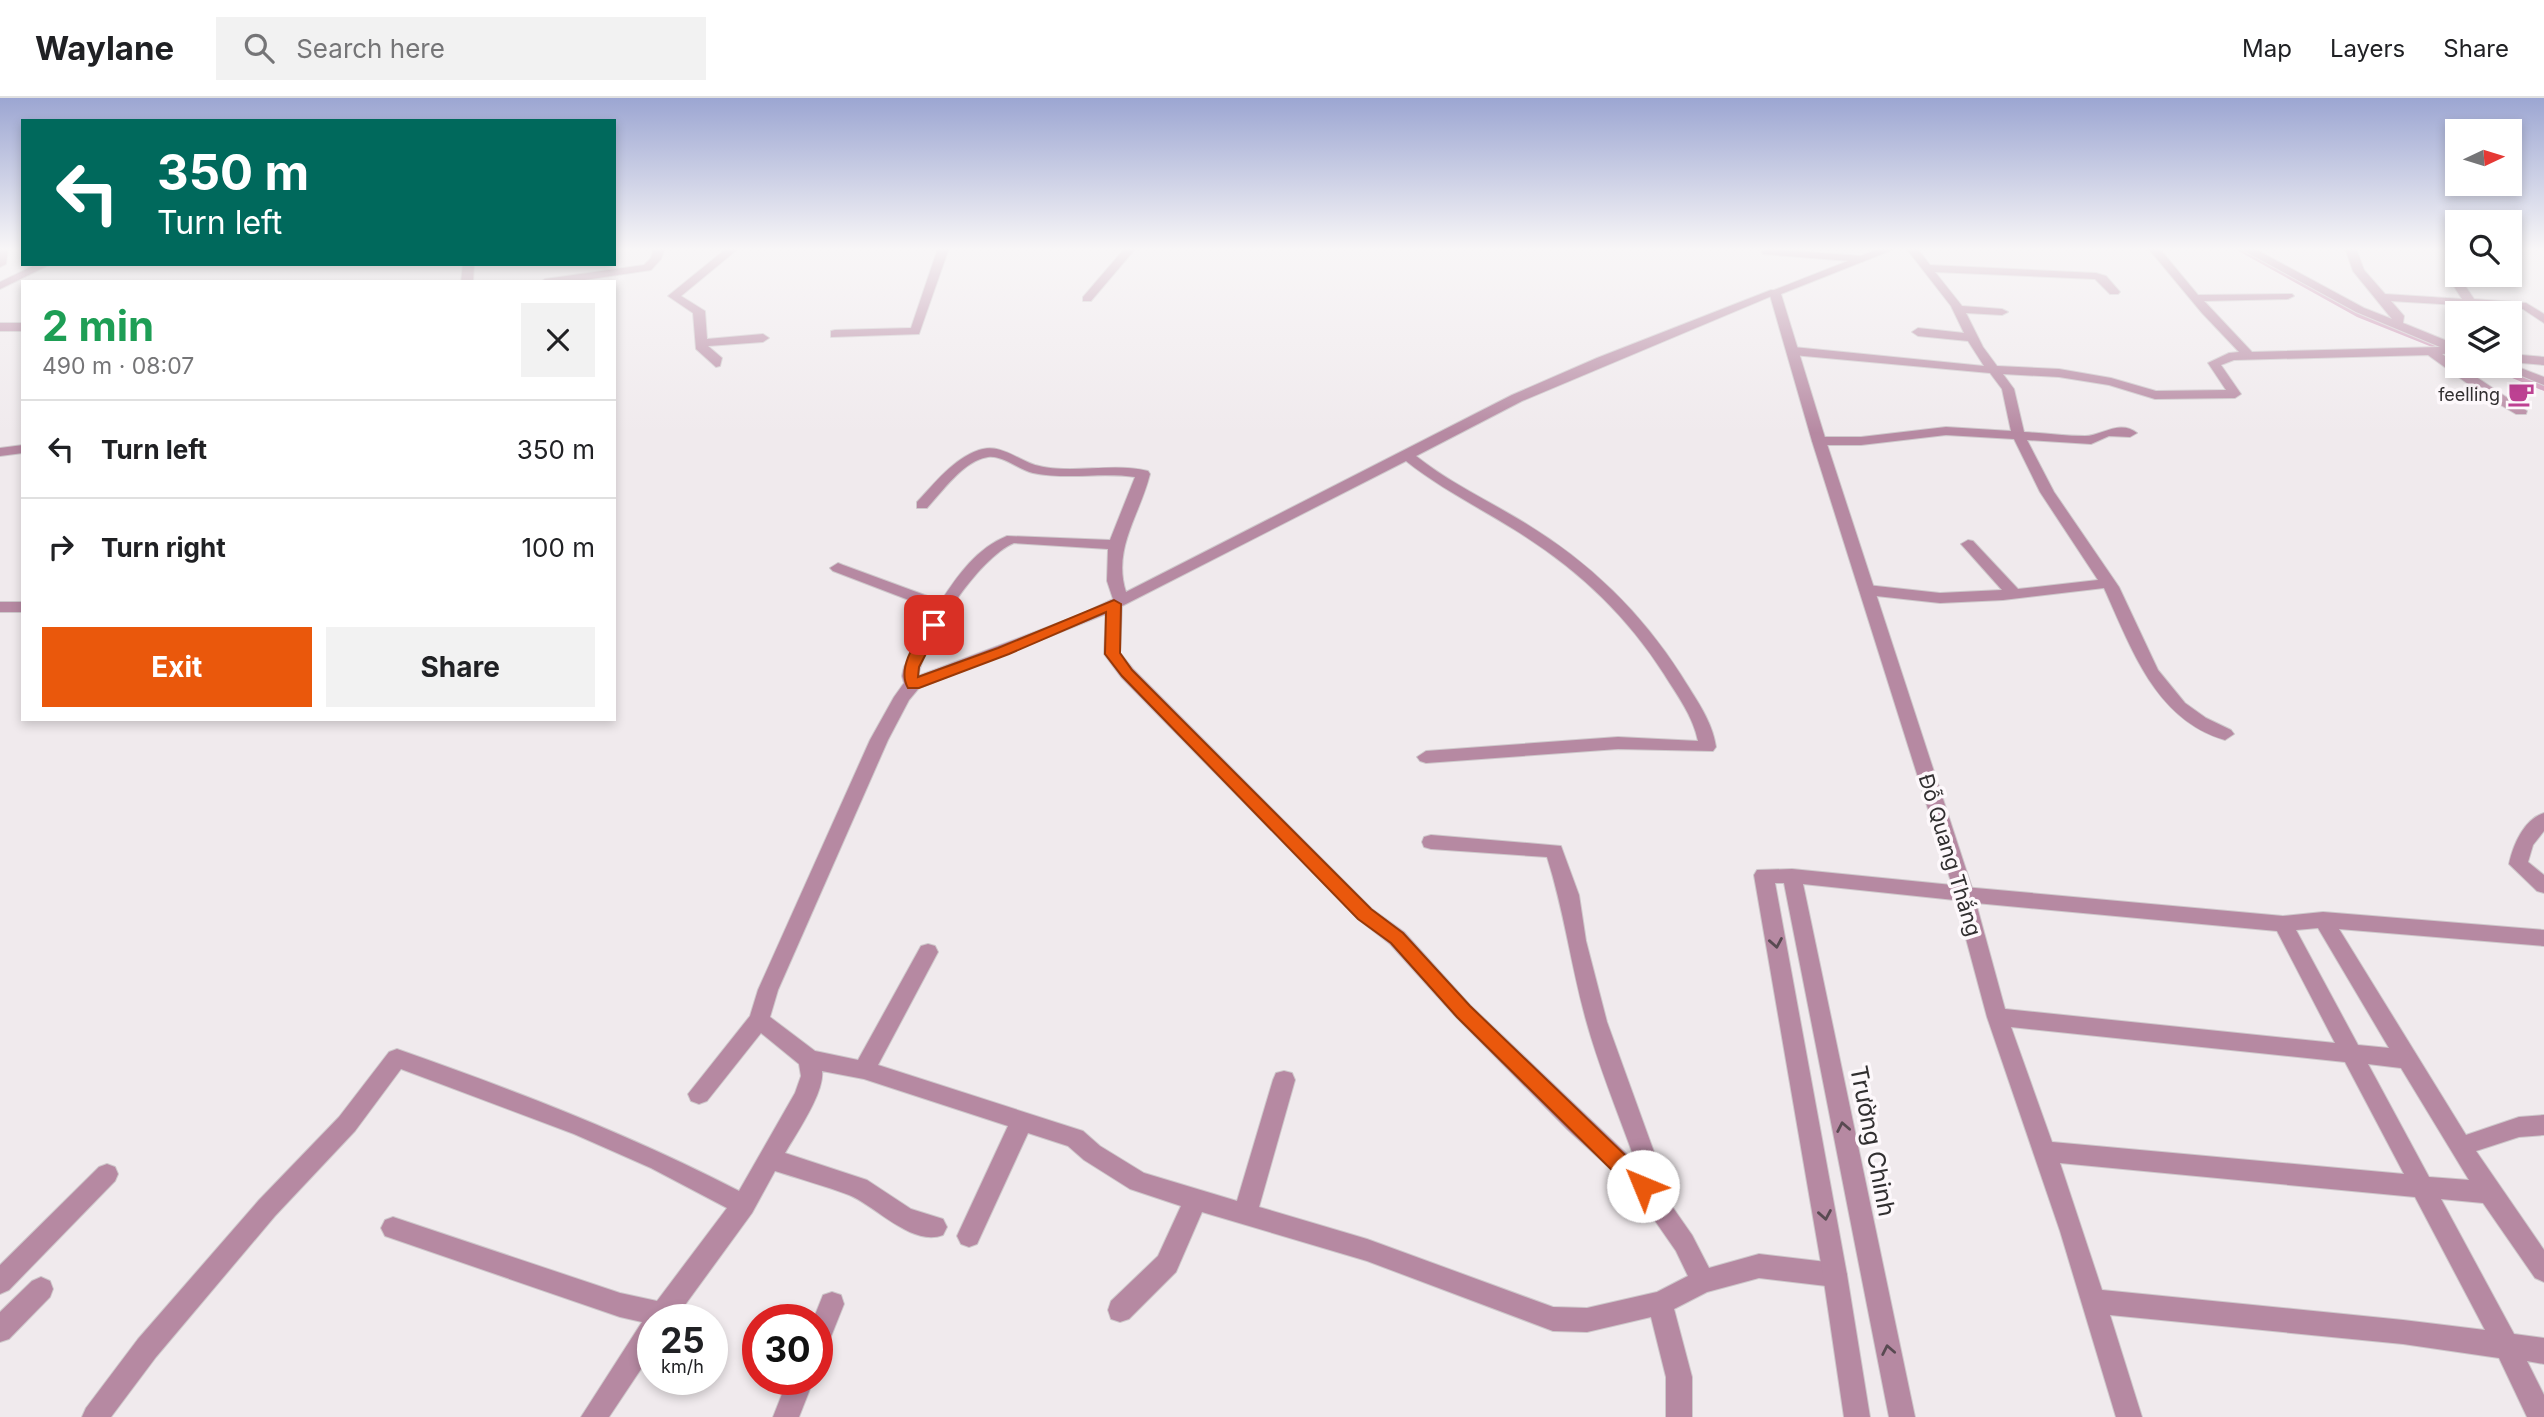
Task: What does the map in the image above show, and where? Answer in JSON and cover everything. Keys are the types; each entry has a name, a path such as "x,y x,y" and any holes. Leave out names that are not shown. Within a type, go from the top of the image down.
{"street":[{"path":"697,310 699,311 702,349 716,358 716,363"},
{"path":"835,334 915,331 919,328 923,310"},
{"path":"699,1094 759,1020 768,990 879,740 907,688 1117,603 1517,398 1732,310"},
{"name":"Đỗ Quang Thắng","path":"1780,310 1819,441 1964,894 1997,1017 2094,1301 2129,1417"},
{"path":"1959,310 1993,369 2008,389 2018,434 2047,492 2108,583 2151,672 2164,692 2189,715 2225,734"},
{"path":"1967,310 2002,312"},
{"path":"2207,310 2247,354"},
{"path":"2359,310 2445,345"},
{"path":"2392,310 2398,316 2398,322 2393,325"},
{"path":"0,327 21,327"},
{"path":"1918,332 1974,338"},
{"path":"702,343 763,338"},
{"path":"1793,351 2072,375 2111,382 2155,395 2235,394 2214,363 2247,354 2445,350"},
{"path":"2435,351 2486,391 2521,411"},
{"path":"2522,359 2544,361"},
{"path":"2522,373 2544,381"},
{"path":"1819,441 1861,441 1946,431 2091,440 2107,432 2130,433"},
{"path":"0,452 21,449"},
{"path":"922,505 958,469 985,453 997,453 1026,467 1043,470 1123,470 1143,474 1141,486 1114,545 1112,580 1117,603 1112,654 1127,673 1364,914 1397,938 1463,1012 1643,1186 1684,1242 1703,1281"},
{"path":"1408,456 1429,473 1522,528 1592,576 1643,629 1656,647 1693,708 1707,747 1618,743 1426,757"},
{"path":"913,684 910,676 912,667 944,608 998,543 1005,540 1114,545"},
{"path":"1968,544 2014,594"},
{"path":"838,568 944,608"},
{"path":"1867,590 1940,598 2014,594 2108,583"},
{"path":"0,607 21,607"},
{"path":"2544,820 2521,846 2518,864 2544,886"},
{"path":"1431,842 1554,851 1569,895 1576,941 1597,1022 1643,1152 1643,1186"},
{"path":"1857,1417 1835,1275 1764,875 2283,925 2323,920 2544,938"},
{"name":"Trường Chinh","path":"1792,876 1902,1417"},
{"path":"2323,920 2489,1193 2544,1270"},
{"path":"2283,925 2507,1347 2541,1417"},
{"path":"864,1070 928,952"},
{"path":"1997,1017 2407,1059"},
{"path":"759,1020 809,1059 864,1070 1075,1138 1092,1153 1138,1182 1367,1250 1553,1320 1587,1320 1660,1303 1703,1281 1759,1266 1835,1275"},
{"path":"95,1417 147,1348 267,1208 347,1124 397,1058 582,1127 659,1161 744,1205"},
{"path":"669,1304 744,1205 771,1159 806,1096 812,1076 809,1059"},
{"path":"1244,1214 1284,1080"},
{"path":"969,1236 1022,1121"},
{"path":"2462,1146 2519,1127 2544,1125"},
{"path":"2043,1151 2489,1193"},
{"path":"771,1159 859,1188 905,1218 935,1227"},
{"path":"0,1282 107,1174"},
{"path":"1120,1310 1167,1264 1196,1199"},
{"path":"393,1228 547,1278 637,1312"},
{"path":"0,1330 41,1289"},
{"path":"2094,1301 2403,1332 2544,1351"},
{"path":"1660,1303 1679,1377 1679,1417"},
{"path":"594,1417 637,1351"},
{"path":"786,1417 795,1395"}],"waterway":[{"path":"2351,310 2445,348"},
{"path":"2520,378 2544,387"}],"place":[{"name":"feelling","path":"2521,394"}],"route":[{"path":"934,625 912,667 910,676 913,684 1004,651 1114,604 1112,654 1127,673 1364,914 1397,938 1463,1012 1643,1186"}]}
